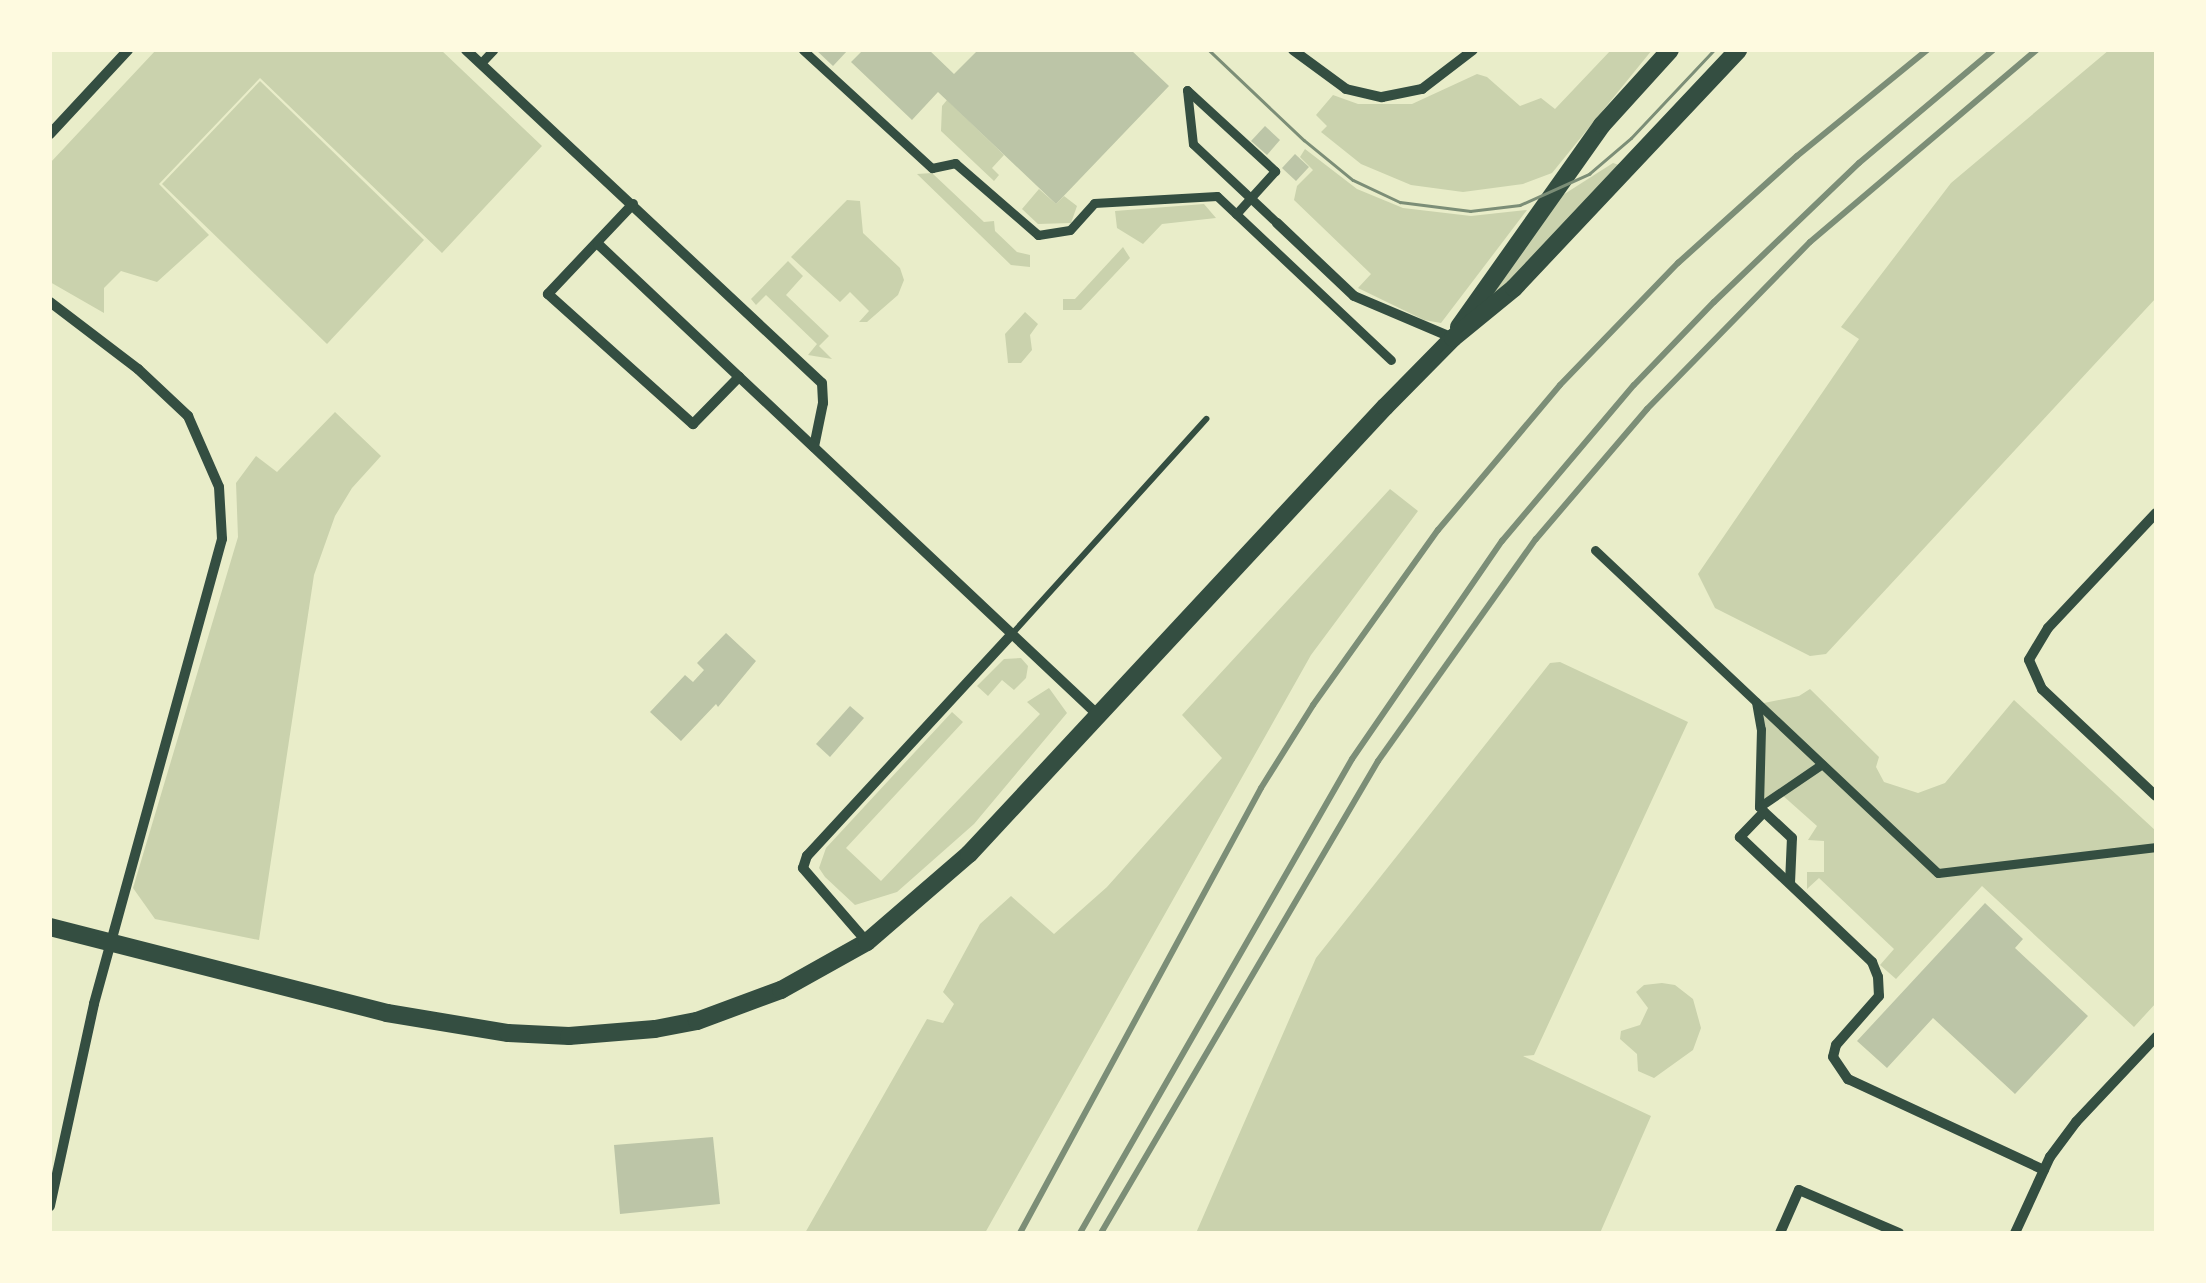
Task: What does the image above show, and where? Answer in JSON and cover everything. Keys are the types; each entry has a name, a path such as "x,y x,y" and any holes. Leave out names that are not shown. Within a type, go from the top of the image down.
{"street":[{"path":"50,134 128,50"},
{"path":"466,50 822,383 823,402 814,447"},
{"path":"480,64 493,50"},
{"path":"803,50 932,168 955,162 1038,235 1070,230 1094,204 1217,196 1391,360"},
{"path":"1293,50 1346,89 1382,97 1422,88 1473,50"},
{"path":"1453,338 1481,290 1602,125 1670,50"},
{"path":"50,927 387,1013 508,1033 570,1036 656,1029 737,1009 781,990 867,942 969,854 1453,338 1514,288 1738,50"},
{"path":"1236,214 1250,198 1275,171 1188,90 1193,144 1250,198 1277,224 1354,296 1453,338"},
{"path":"633,204 548,294 693,424 739,377"},
{"path":"598,244 1099,716"},
{"path":"50,302 138,369 188,416 219,487 222,539 94,1004 50,1206"},
{"path":"1339,331 1348,320"},
{"path":"2156,513 2048,628 2029,660 2042,689 2156,796"},
{"path":"1595,550 1938,873 2156,847"},
{"path":"867,942 803,868 807,856 1012,634"},
{"path":"1756,702 1761,729 1759,808 1822,764"},
{"path":"1790,882 1792,838 1764,812 1740,837 1872,962 1878,976 1879,996 1836,1045 1832,1057 1848,1079 2044,1170"},
{"path":"2015,1233 2044,1170 2076,1122 2156,1038"},
{"path":"1780,1233 1799,1190 1898,1233"}],"lane":[{"path":"1012,634 1206,419"}],"green space":[{"path":"156,50 441,50 542,146 442,253 260,78 159,184 209,235 157,282 121,271 104,288 104,313 50,282 50,163"},
{"path":"1611,50 1652,50 1552,173 1523,184 1463,192 1411,185 1361,164 1321,132 1327,126 1316,115 1333,95 1358,104 1412,104 1477,74 1487,77 1520,106 1541,98 1555,109"},
{"path":"2109,50 2156,50 2156,298 1826,654 1810,656 1715,608 1698,574 1859,339 1841,327 1951,183"},
{"path":"260,81 424,240 327,344 162,184"},
{"path":"947,100 1004,155 992,168 999,175 994,181 941,131 942,106"},
{"path":"1305,149 1357,189 1403,208 1471,216 1527,210 1441,323 1424,320 1358,288 1371,274 1294,200 1297,186 1313,170 1300,157"},
{"path":"1613,163 1619,165 1479,319 1509,264 1555,200"},
{"path":"932,173 984,222 994,221 995,231 1017,252 1030,255 1030,267 1011,265 917,174"},
{"path":"1039,189 1056,204 1064,196 1077,206 1071,223 1038,224 1022,209"},
{"path":"847,200 860,201 863,233 900,268 904,280 898,295 867,322 859,322 869,311 850,292 840,302 791,257"},
{"path":"1204,204 1216,218 1162,224 1143,244 1117,228 1115,211"},
{"path":"1123,247 1130,258 1081,310 1063,310 1063,299 1075,299"},
{"path":"788,261 803,276 786,295 829,336 819,346 832,359 808,355 817,344 766,295 756,305 751,299"},
{"path":"1025,312 1038,324 1030,335 1032,350 1021,363 1008,363 1005,334"},
{"path":"335,412 381,456 352,488 335,516 314,575 259,940 155,919 133,888 238,537 236,483 256,456 277,472"},
{"path":"1390,489 1418,511 1311,655 985,1233 805,1233 927,1019 943,1023 954,1004 943,992 980,924 1011,896 1054,934 1107,887 1222,758 1182,715"},
{"path":"1021,658 1028,666 1026,678 1014,690 1002,680 988,696 977,686 1004,659"},
{"path":"1560,662 1688,722 1534,1055 1523,1056 1651,1116 1600,1233 1196,1233 1316,958 1550,663"},
{"path":"1049,688 1067,713 974,824 897,892 855,905 825,877 819,868 826,848 952,712 963,722 846,848 881,881 1040,714 1027,702"},
{"path":"1810,689 1879,757 1876,767 1884,782 1918,793 1945,783 2014,700 2156,831 2156,1003 2134,1027 1982,886 1896,979 1880,965 1894,949 1819,878 1807,889 1807,872 1824,872 1824,841 1808,840 1817,826 1781,794 1771,804 1760,795 1759,704 1799,696"},
{"path":"1644,985 1675,985 1693,999 1701,1028 1693,1050 1654,1078 1638,1071 1637,1054 1620,1039 1621,1031 1640,1025 1648,1008 1636,992"}],"building":[{"path":"816,50 848,50 833,66"},
{"path":"863,50 929,50 954,74 978,50 1131,50 1169,86 1056,204 938,92 912,120 851,62"},
{"path":"1265,126 1280,140 1267,155 1251,141"},
{"path":"1295,154 1309,167 1296,181 1282,168"},
{"path":"726,633 756,661 718,707 716,704 681,741 650,712 685,675 693,682 704,670 697,663"},
{"path":"850,706 864,718 830,757 816,744"},
{"path":"1985,903 2023,939 2015,948 2088,1016 2015,1094 1933,1018 1887,1068 1857,1041"},
{"path":"713,1137 720,1204 620,1214 614,1145"}],"tram line":[{"path":"1209,50 1304,140 1353,180 1400,202 1470,211 1520,205 1589,174 1631,138 1714,50"}],"railway":[{"path":"1020,1233 1261,788 1313,705 1438,530 1560,385 1678,263 1797,156 1927,50"},
{"path":"1080,1233 1352,759 1502,541 1634,385 1714,302 1859,163 1993,50"},
{"path":"1101,1233 1378,761 1536,539 1647,409 1810,242 2036,50"}]}
